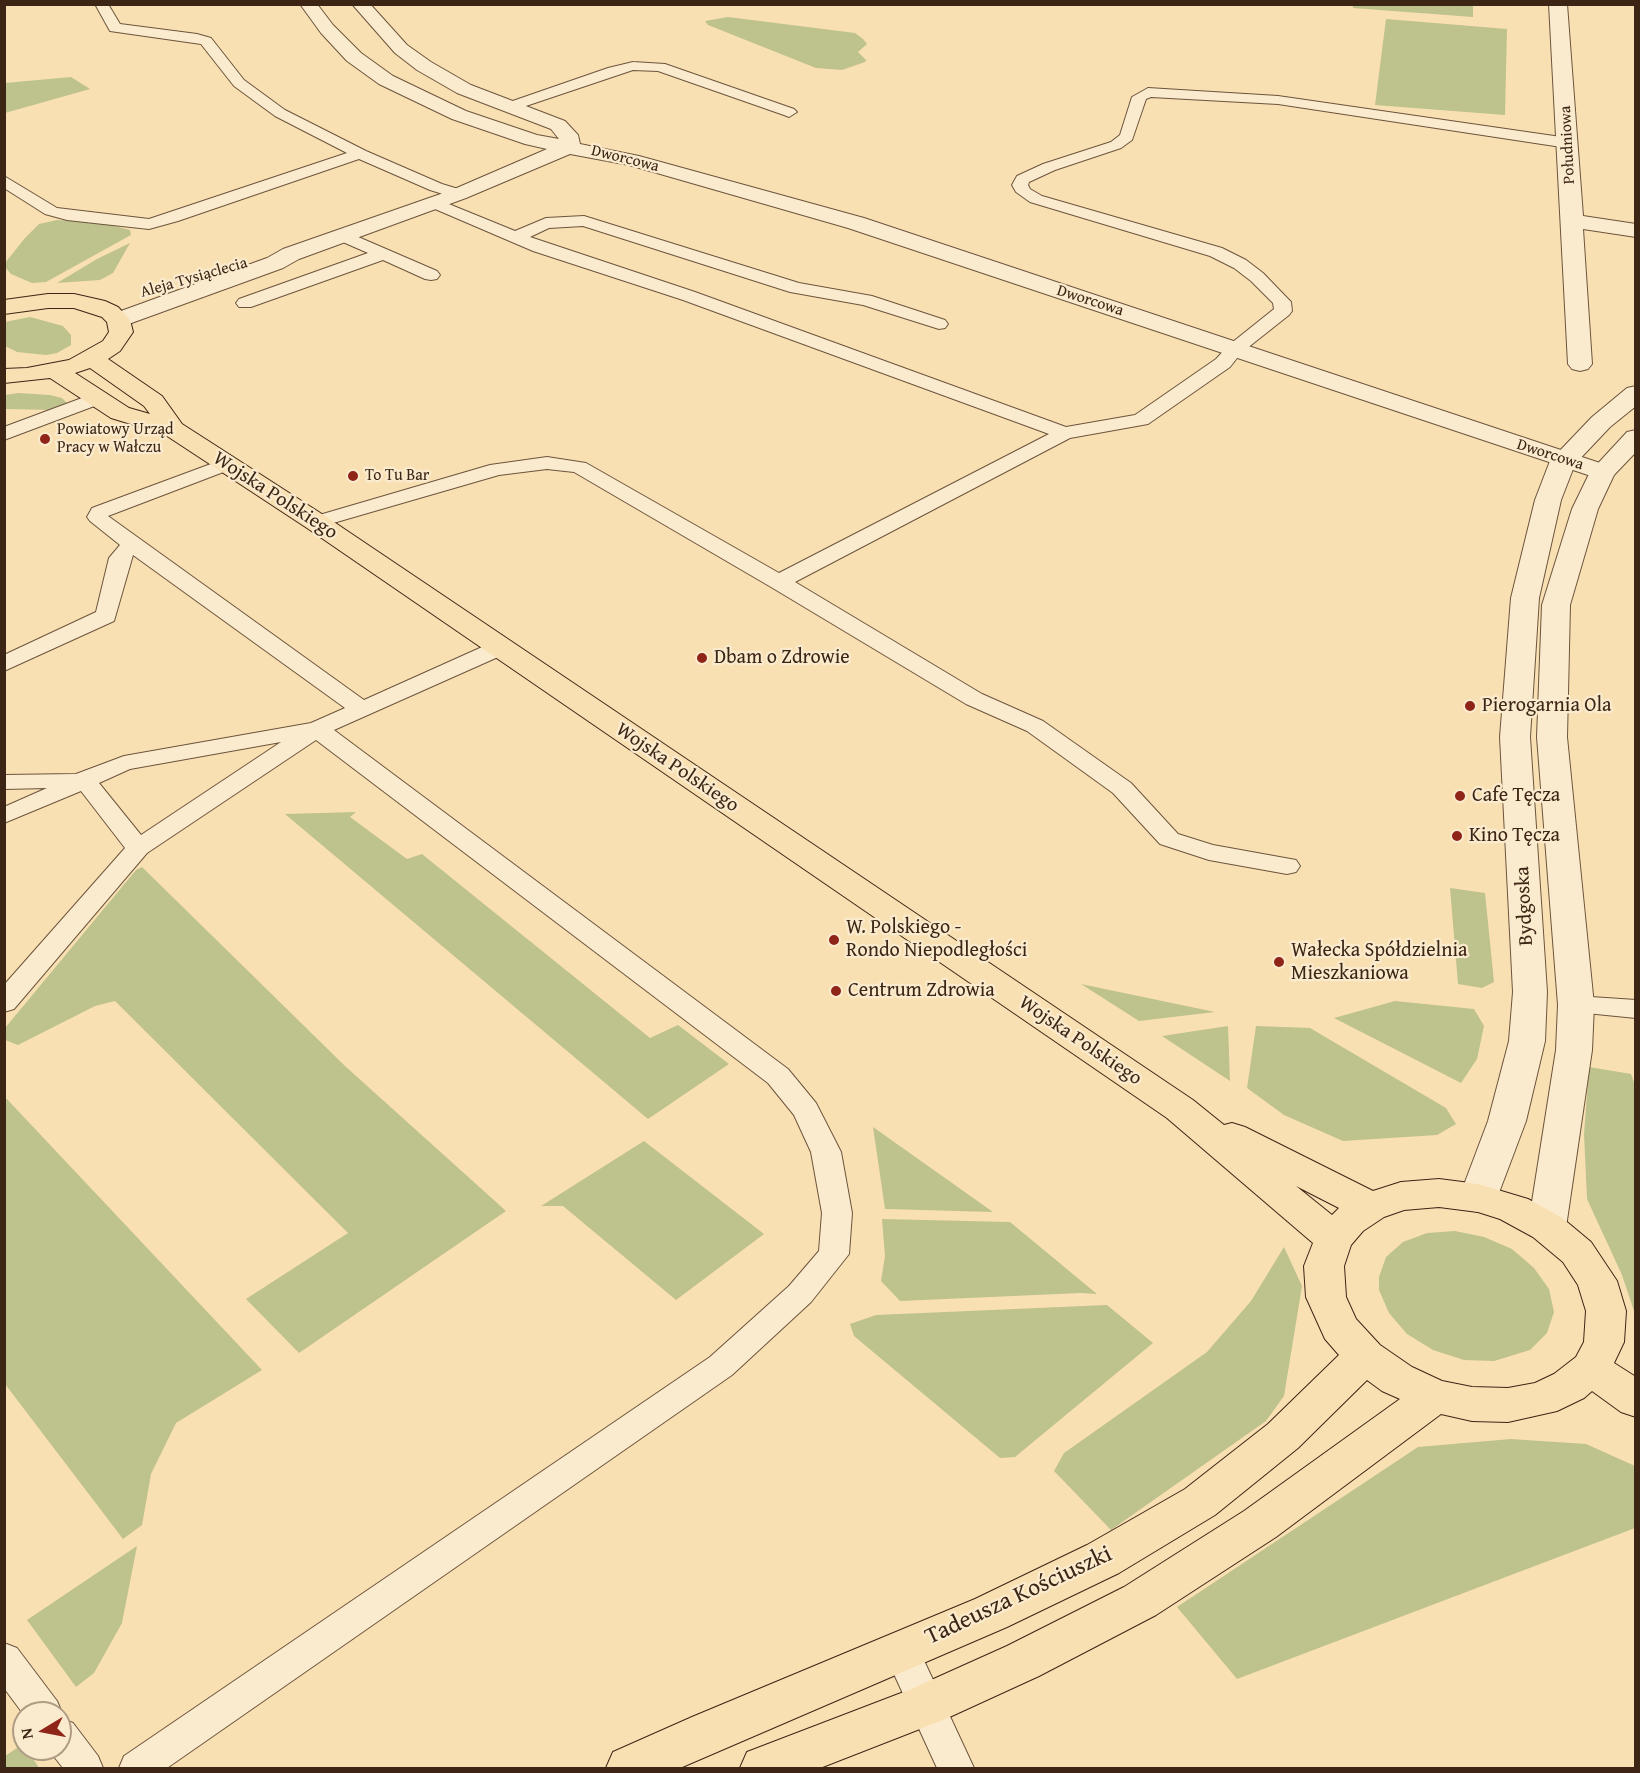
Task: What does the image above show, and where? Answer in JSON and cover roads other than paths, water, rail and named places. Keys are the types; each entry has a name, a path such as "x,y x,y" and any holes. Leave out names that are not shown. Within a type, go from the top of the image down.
{"main road":[{"path":"4,375 56,371 93,359 112,346 121,332 118,320 110,312 97,306 48,301 10,303"},
{"name":"Wojska Polskiego","path":"93,359 153,401 173,429"},
{"name":"Wojska Polskiego","path":"56,371 120,413 173,429 316,522 1180,1109 1334,1239"},
{"name":"Wojska Polskiego","path":"1180,1109 1370,1207"},
{"path":"1439,1193 1478,1197 1514,1209 1547,1227 1576,1252 1597,1281 1606,1311 1604,1342 1590,1368 1569,1386 1542,1399 1508,1405 1472,1404 1435,1396 1397,1379 1365,1356 1340,1328 1326,1297 1324,1266 1334,1239 1349,1221 1370,1207 1401,1196 1439,1193"},
{"name":"Tadeusza Kościuszki","path":"630,1768 991,1612 1103,1559 1200,1502 1283,1436 1365,1356"},
{"path":"1590,1368 1635,1400"},
{"path":"764,1768 926,1705 1023,1661 1140,1601 1260,1524 1435,1396"}],"street":[{"name":"Dworcowa","path":"308,4 327,29 354,57 386,80 459,115 532,140 632,160 856,223 1603,472"},
{"name":"Dworcowa","path":"360,4 401,49 444,79 558,125 568,135 571,146"},
{"name":"Południowa","path":"1558,4 1580,364"},
{"path":"354,57 401,49"},
{"name":"Aleja Tysiąclecia","path":"118,320 275,263 291,254 342,235 459,194 571,146"},
{"path":"1572,221 1635,231"},
{"name":"Aleja Tysiąclecia","path":"97,306 265,257 291,254"},
{"name":"Bydgoska","path":"1478,1197 1507,1122 1527,1041 1530,992 1515,737 1525,598 1548,500 1563,460 1600,422 1635,393"},
{"name":"Bydgoska","path":"1547,1227 1574,1050 1576,1005 1552,737 1556,605 1584,509 1603,472 1635,437"}],"lane":[{"path":"101,4 115,28 207,41 239,83 279,113 360,154 436,187 459,194"},
{"path":"509,107 633,66 660,67 789,112"},
{"path":"779,582 1065,433 1142,420 1222,363 1235,349 1283,311 1282,302 1257,278 1240,264 1216,252 1036,199 1024,192 1020,186 1023,179 1049,167 1116,145 1127,137 1139,97 1148,92 1278,100 1568,143"},
{"path":"4,181 51,211 67,215 149,224 360,154"},
{"path":"434,203 516,237 689,296 1065,433"},
{"path":"516,237 546,223 584,221 796,288 866,300 939,324"},
{"path":"342,235 431,275"},
{"path":"245,303 382,254"},
{"path":"4,434 98,398"},
{"path":"316,522 497,469 547,463 579,467 779,582 974,699 1035,726 1122,788 1169,839 1209,852 1287,866"},
{"path":"227,464 99,512 97,517 362,709"},
{"path":"4,664 106,616 120,558 126,550 136,547"},
{"path":"4,1003 138,848 316,729 499,648"},
{"path":"4,816 124,763 316,729 778,1076 806,1110 826,1152 837,1213 834,1254 800,1294 721,1366 137,1768"},
{"path":"4,782 84,779"},
{"path":"84,779 138,848"},
{"path":"1576,1005 1635,1009"},
{"path":"902,1650 956,1768"},
{"path":"4,1659 35,1701"},
{"path":"72,1751 85,1768"}],"place":[{"name":"Powiatowy Urząd Pracy w Wałczu","path":"45,439"},
{"name":"To Tu Bar","path":"353,476"},
{"name":"Dbam o Zdrowie","path":"702,658"},
{"name":"Pierogarnia Ola","path":"1470,706"},
{"name":"Cafe Tęcza","path":"1460,796"},
{"name":"Kino Tęcza","path":"1457,836"},
{"name":"W. Polskiego - Rondo Niepodległości","path":"834,940"},
{"name":"Wałecka Spółdzielnia Mieszkaniowa","path":"1279,962"},
{"name":"Centrum Zdrowia","path":"836,991"}]}
